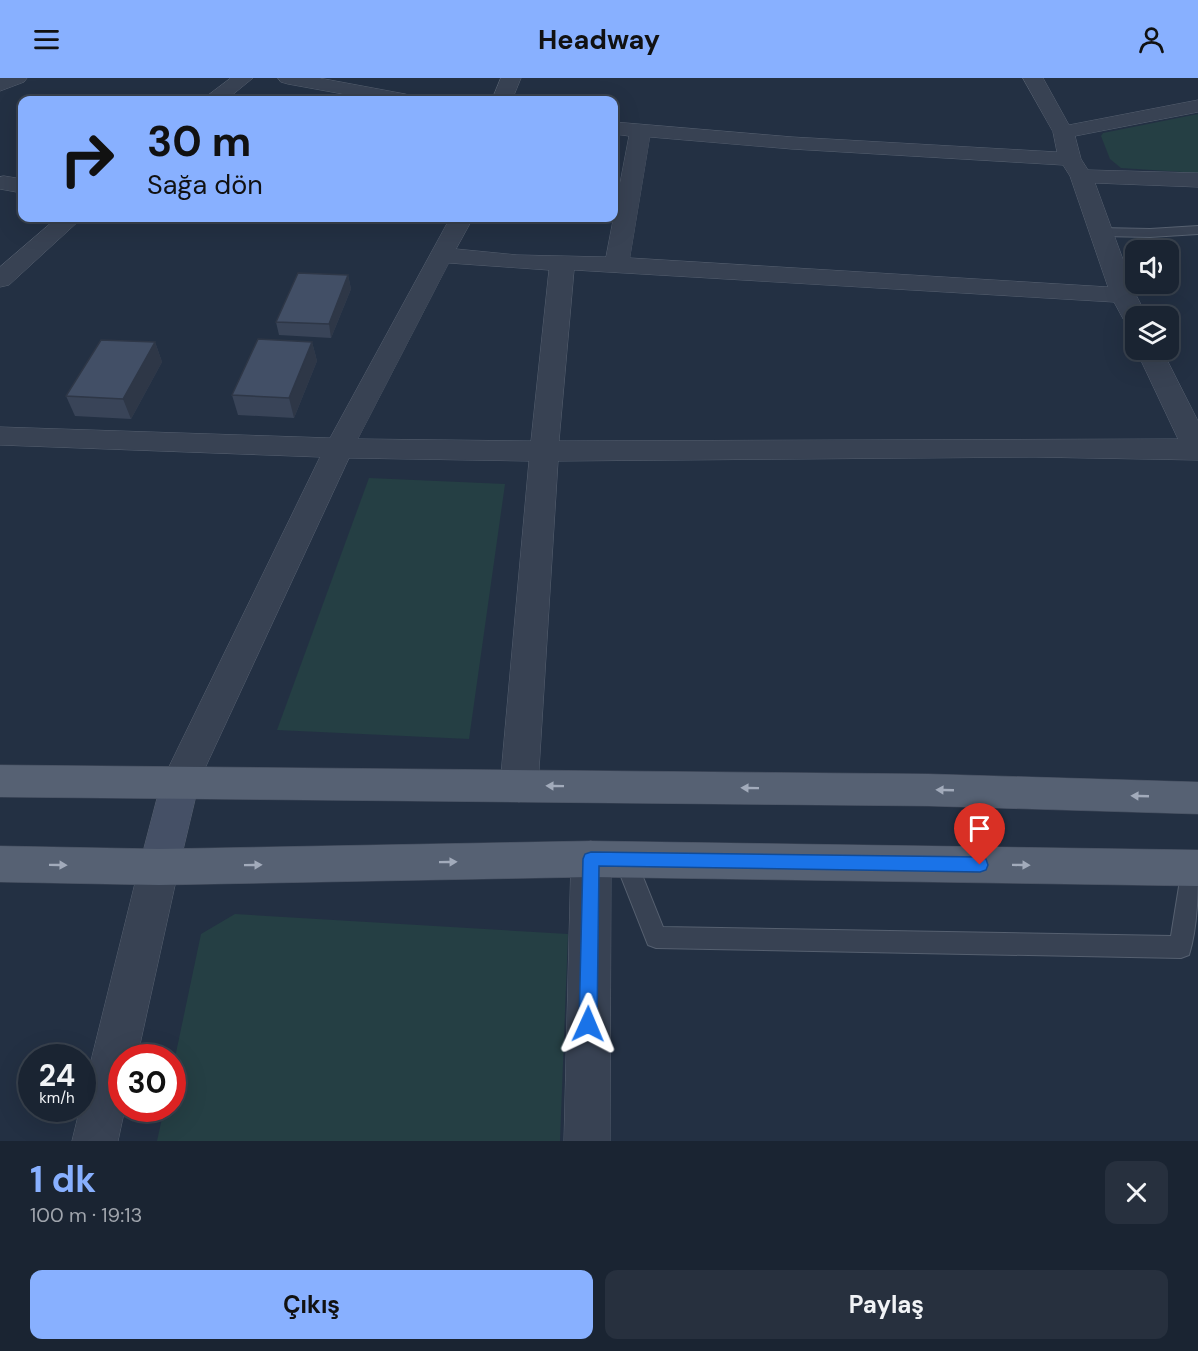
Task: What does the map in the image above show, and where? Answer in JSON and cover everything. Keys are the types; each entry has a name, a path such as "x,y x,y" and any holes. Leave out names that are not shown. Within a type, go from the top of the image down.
{"main road":[{"path":"0,781 929,790 1198,798"},
{"path":"159,867 180,783"},
{"path":"0,864 159,867 608,859 1196,868"}],"street":[{"path":"0,85 17,78"},
{"path":"219,96 243,78"},
{"path":"288,78 384,96"},
{"path":"504,96 511,78"},
{"path":"1033,78 1063,132 1129,306"},
{"path":"1063,132 1198,106"},
{"path":"618,128 1198,180"},
{"path":"617,264 641,130"},
{"path":"0,280 65,222"},
{"path":"180,783 338,450 459,222"},
{"path":"440,255 562,264 617,264 1124,295"},
{"path":"519,786 544,451 562,264"},
{"path":"0,436 338,450 544,451 970,446 1197,449 1154,360"},
{"path":"587,1141 608,859"},
{"path":"95,1141 159,867"}],"lane":[{"path":"1101,232 1150,233 1198,230"},
{"path":"608,859 656,937 1181,947 1196,868"}],"green space":[{"path":"1198,114 1198,173 1121,168 1110,159 1101,136 1103,133"},
{"path":"369,478 505,484 469,739 277,730"},
{"path":"235,914 568,934 560,1141 157,1141 161,1122 186,1122 186,1044 178,1044 201,934"}],"building":[{"path":"298,273 348,275 329,324 276,322"},
{"path":"258,339 312,342 289,398 232,395"},
{"path":"101,340 155,342 123,399 66,396"}],"route":[{"path":"588,1024 591,859 980,865"}]}
